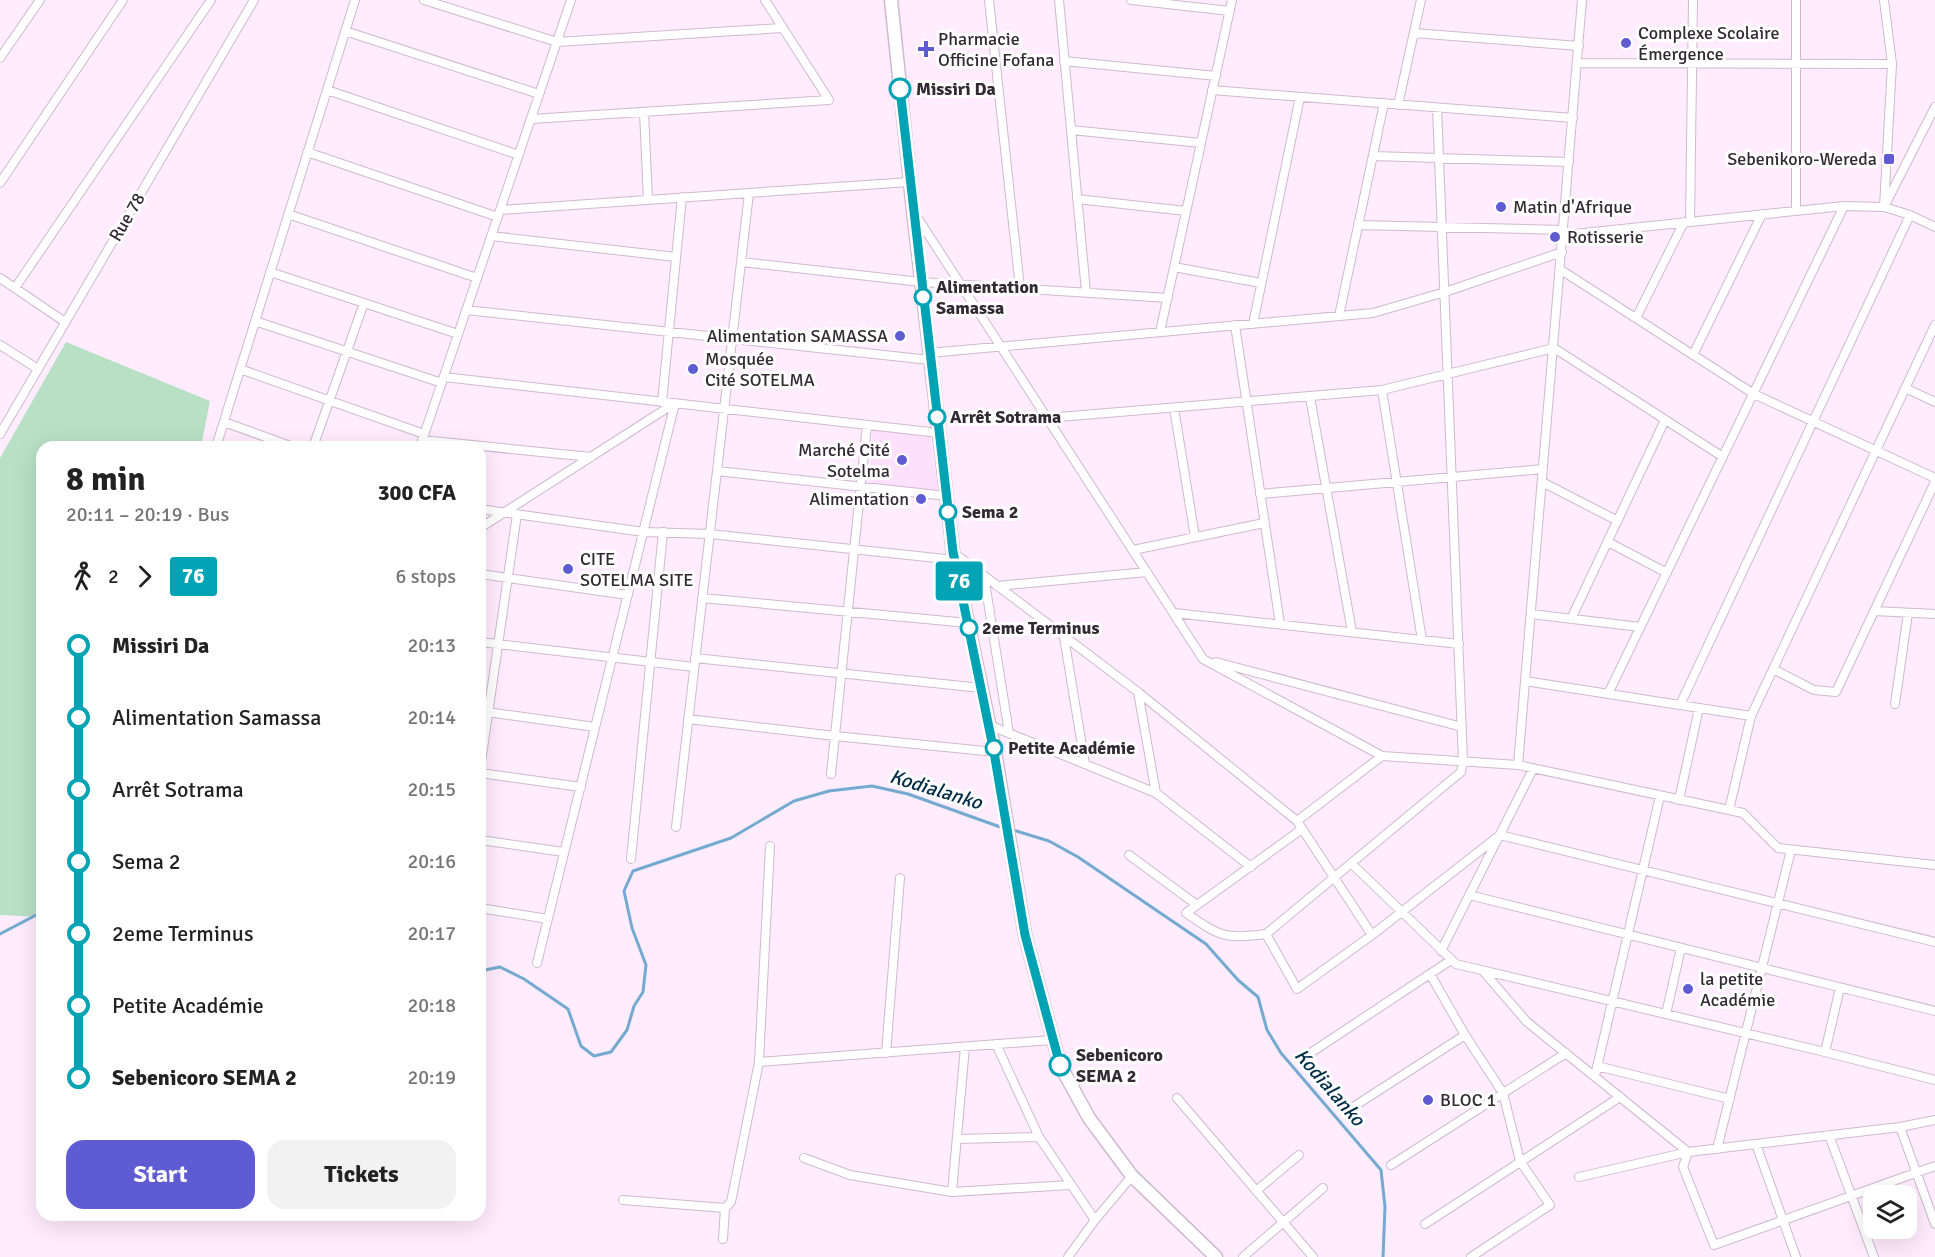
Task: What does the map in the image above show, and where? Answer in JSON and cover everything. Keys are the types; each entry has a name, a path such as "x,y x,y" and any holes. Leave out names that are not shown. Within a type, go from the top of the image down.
{"main road":[{"path":"891,0 921,282 954,556 989,724 1025,935 1052,1040 1065,1076 1084,1110 1132,1176 1216,1257"}],"street":[{"path":"0,58 40,0"},
{"path":"0,183 123,0"},
{"path":"15,288 211,0"},
{"name":"Rue 78","path":"0,434 3,423 38,369 254,0"},
{"path":"218,441 355,0"},
{"path":"424,0 557,42 782,28"},
{"path":"240,369 330,401 422,441 571,0"},
{"path":"531,119 829,100 765,0"},
{"path":"989,0 1020,288"},
{"path":"1059,0 1086,292"},
{"path":"1131,0 1180,3 1230,10"},
{"path":"1160,332 1232,0"},
{"path":"1398,105 1421,0"},
{"path":"1518,765 1582,0"},
{"path":"1636,318 1687,222 1693,0"},
{"path":"1796,0 1796,211"},
{"path":"1884,0 1892,64 1884,207"},
{"path":"345,31 539,94"},
{"path":"1414,33 1579,46"},
{"path":"1064,61 1216,76"},
{"path":"1577,63 1892,64"},
{"path":"327,90 519,154"},
{"path":"1212,90 1573,118"},
{"path":"1253,324 1300,97"},
{"path":"1339,316 1383,103"},
{"path":"1884,207 1935,107"},
{"path":"1302,829 1186,913 1215,933 1237,937 1266,934 1461,772 1463,762 1437,108"},
{"path":"644,112 648,200"},
{"path":"1071,130 1201,143"},
{"path":"307,152 499,213 682,197 910,182"},
{"path":"1373,156 1569,162"},
{"path":"676,827 749,193"},
{"path":"662,402 682,197"},
{"path":"1077,199 1186,211"},
{"path":"1608,694 1844,206"},
{"path":"1358,225 1442,226 1564,232 1844,206 1884,207 1910,215 1935,227"},
{"path":"913,210 1203,659 1382,756 1518,765 1743,813 1778,848 1935,865"},
{"path":"288,214 477,278"},
{"path":"1693,355 1762,214"},
{"path":"1680,705 1910,215"},
{"path":"491,236 676,257"},
{"path":"466,310 733,339 930,356 1001,346 1372,313 1445,292 1562,252"},
{"path":"741,262 921,282 1168,298"},
{"path":"1174,267 1261,283"},
{"path":"1561,270 1754,394 1935,480 1836,692 1814,690 1773,669"},
{"path":"270,272 458,334"},
{"path":"0,278 65,322"},
{"path":"315,441 364,303"},
{"path":"255,321 347,352 443,380 724,408 939,433"},
{"path":"1235,325 1280,624"},
{"path":"1729,810 1751,716 1935,325"},
{"path":"0,345 38,369"},
{"path":"1047,418 1382,390 1554,348 1723,457"},
{"path":"1905,388 1935,402"},
{"path":"1382,390 1422,640"},
{"path":"1310,397 1352,632"},
{"path":"486,524 675,403"},
{"path":"537,963 675,403"},
{"path":"1174,408 1195,537"},
{"path":"1571,619 1665,420"},
{"path":"224,422 276,441"},
{"path":"831,774 867,425"},
{"path":"486,447 592,457"},
{"path":"1260,494 1543,469"},
{"path":"717,471 946,496"},
{"path":"1542,482 1618,520"},
{"path":"486,510 644,532 710,534 854,549 954,556 1138,692 1297,821 1372,935"},
{"path":"486,702 498,645 516,514"},
{"path":"1133,550 1264,523"},
{"path":"631,859 663,532"},
{"path":"1608,542 1666,573"},
{"path":"997,586 1147,572"},
{"path":"486,575 628,595"},
{"path":"984,576 1009,733"},
{"path":"702,598 968,623"},
{"path":"1874,611 1935,614"},
{"path":"1174,613 1459,644"},
{"path":"1895,704 1908,613"},
{"path":"1531,614 1640,627"},
{"path":"1064,637 1085,764"},
{"path":"486,643 694,668"},
{"path":"695,658 981,688"},
{"path":"1203,659 1462,727"},
{"path":"1525,681 1751,716"},
{"path":"1138,692 1156,793"},
{"path":"1679,800 1699,708"},
{"path":"486,711 596,727"},
{"path":"688,719 994,752"},
{"path":"989,724 1156,793 1251,867"},
{"path":"1297,821 1382,756"},
{"path":"1441,951 1533,769"},
{"path":"486,772 580,787"},
{"path":"1595,1076 1660,795"},
{"path":"1500,835 1935,942"},
{"path":"1266,934 1297,989 1372,935 1500,835"},
{"path":"486,841 564,852"},
{"path":"723,1239 725,1208 731,1202 759,1062 770,846"},
{"path":"1718,1149 1791,849"},
{"path":"1129,855 1197,905"},
{"path":"1351,863 1456,964 1935,1080"},
{"path":"886,1053 900,878"},
{"path":"1469,896 1935,1011"},
{"path":"486,909 548,919"},
{"path":"1666,1014 1682,948"},
{"path":"1309,1054 1451,960"},
{"path":"1482,971 1527,1022 1688,1152"},
{"path":"1430,974 1465,1035 1503,1093 1520,1161 1550,1205 1471,1257"},
{"path":"1825,1052 1840,988"},
{"path":"1353,1107 1465,1035"},
{"path":"759,1062 1052,1040"},
{"path":"996,1044 1039,1137 1095,1220"},
{"path":"952,1192 965,1047"},
{"path":"1391,1165 1566,1053"},
{"path":"1597,1066 1730,1099"},
{"path":"1425,1224 1620,1097"},
{"path":"1177,1098 1313,1257"},
{"path":"1579,1177 1688,1152 1900,1127 1935,1120"},
{"path":"1900,1127 1935,1224"},
{"path":"1829,1135 1874,1257"},
{"path":"957,1139 1039,1137"},
{"path":"1756,1144 1796,1257"},
{"path":"1688,1152 1683,1167 1714,1245 1935,1166"},
{"path":"1256,1191 1299,1155"},
{"path":"804,1158 850,1175 952,1192 1071,1185"},
{"path":"1068,1257 1132,1176"},
{"path":"1243,1257 1323,1188"},
{"path":"623,1200 725,1208"}],"shaded area":[{"name":"Marché Cité Sotelma","path":"873,429 930,435 938,492 869,484"}],"green space":[{"path":"66,342 210,401 202,441 36,441 36,917 0,915 0,458"}],"waterway":[{"name":"Kodialanko","path":"486,970 500,967 524,979 568,1009 581,1046 594,1056 611,1052 627,1030 634,1006 643,992 646,965 632,928 624,891 633,871 731,838 794,801 829,791 872,786 908,794 1003,828"},
{"name":"Kodialanko","path":"1013,830 1049,841 1078,857 1206,944 1238,980 1258,997 1267,1030 1281,1053 1381,1170 1385,1207 1383,1257"},
{"name":"Kodialanko","path":"0,934 36,915"}],"bus line":[{"name":"76","path":"900,89 953,552 994,752 1025,935 1060,1065"}],"place":[{"name":"Complexe Scolaire Émergence","path":"1626,43"},
{"name":"Pharmacie Officine Fofana","path":"926,49"},
{"name":"Missiri Da","path":"900,89"},
{"name":"Sebenikoro-Wereda","path":"1889,159"},
{"name":"Matin d'Afrique","path":"1501,207"},
{"name":"Rotisserie","path":"1555,237"},
{"name":"Alimentation Samassa","path":"923,297"},
{"name":"Alimentation SAMASSA","path":"900,336"},
{"name":"Mosquée Cité SOTELMA","path":"693,369"},
{"name":"Arrêt Sotrama","path":"937,417"},
{"name":"Marché Cité Sotelma","path":"902,460"},
{"name":"Alimentation","path":"921,499"},
{"name":"Sema 2","path":"948,512"},
{"name":"CITE SOTELMA SITE","path":"568,569"},
{"name":"2eme Terminus","path":"969,628"},
{"name":"Petite Académie","path":"994,748"},
{"name":"la petite Académie","path":"1688,989"},
{"name":"Sebenicoro SEMA 2","path":"1060,1065"},
{"name":"BLOC 1","path":"1428,1100"}]}
